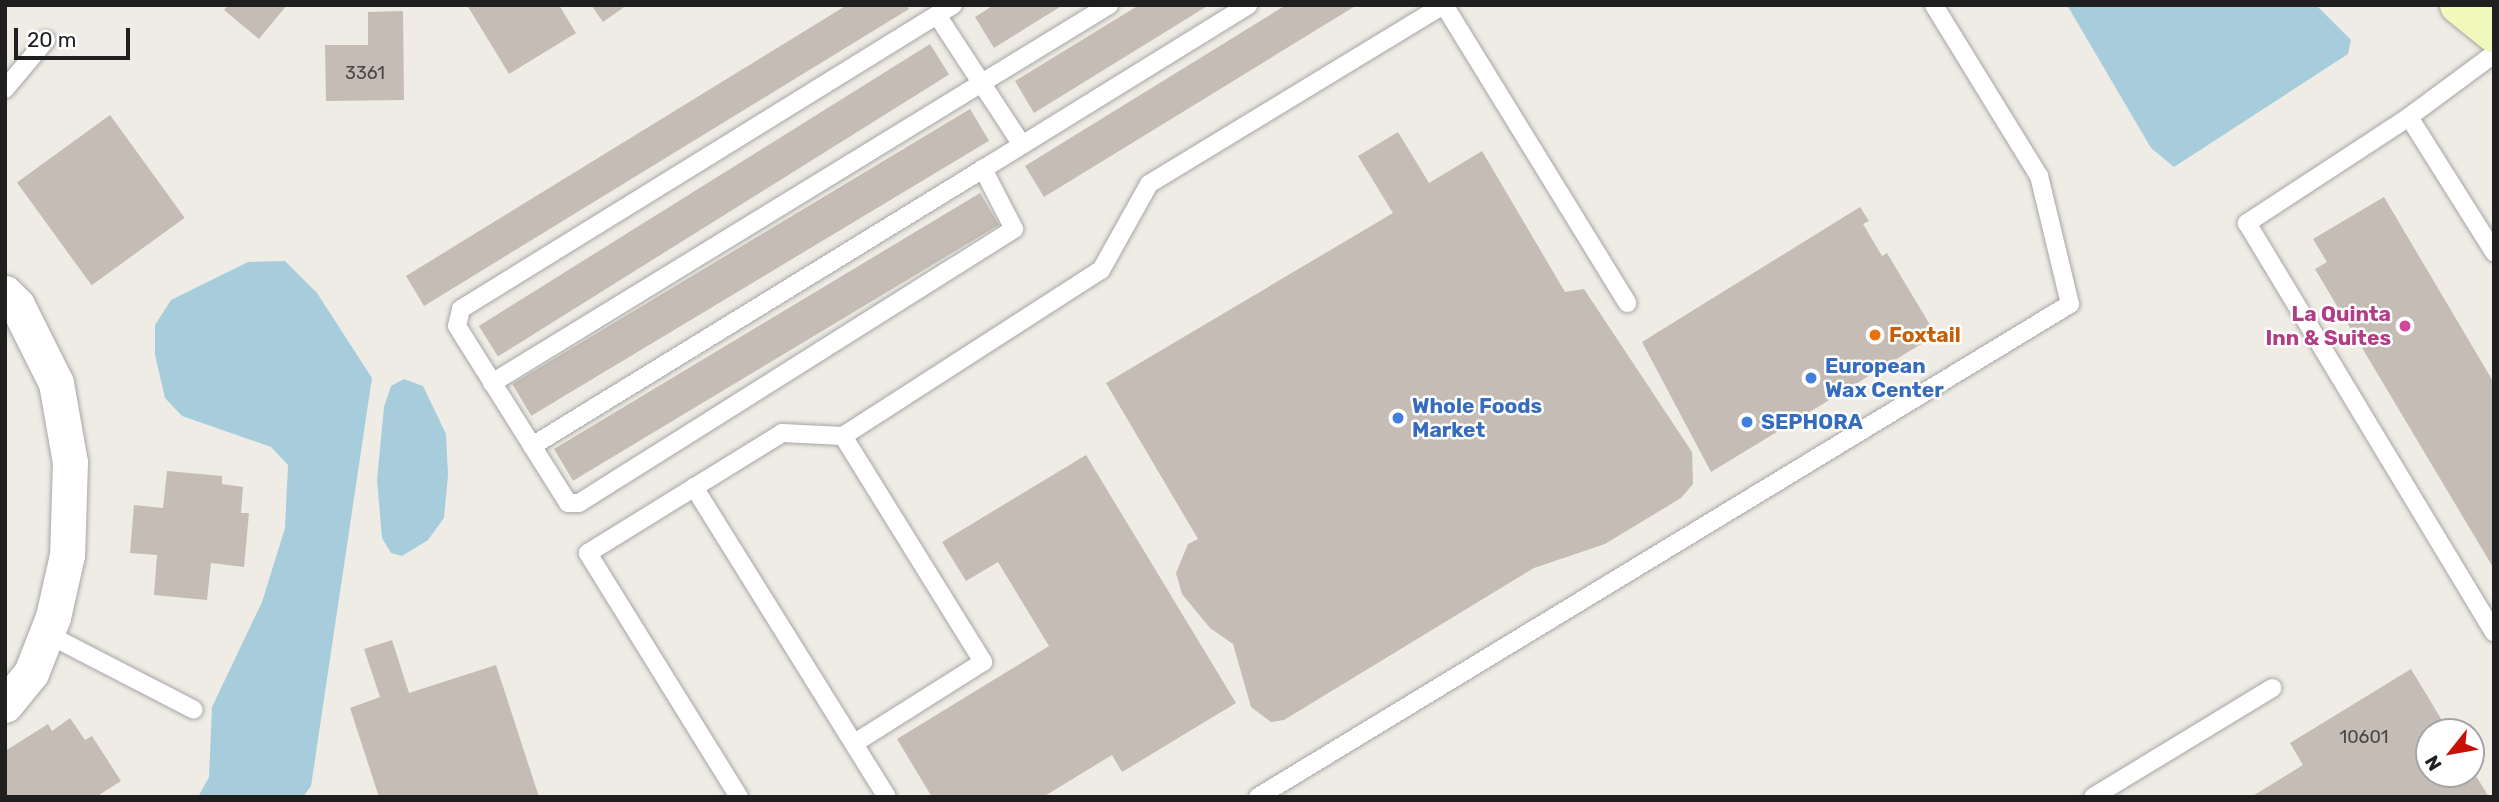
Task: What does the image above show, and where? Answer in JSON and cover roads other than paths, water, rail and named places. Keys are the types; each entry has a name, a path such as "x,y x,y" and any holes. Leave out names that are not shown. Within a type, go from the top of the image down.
{"street":[{"path":"2459,5 2494,33"},
{"path":"5,293 17,305 56,383 70,462 67,555 47,634 31,673 5,705"}],"lane":[{"path":"492,383 1110,5"},
{"path":"532,446 1249,5"},
{"path":"739,797 587,553 782,433 843,436 1101,270 1149,184 1444,5 1627,303"},
{"path":"1258,797 2070,304 2039,176 1934,5"},
{"path":"983,169 1014,229 579,503 568,503 457,326 461,309 945,10 982,83 1022,145"},
{"path":"5,89 46,40"},
{"path":"2494,54 2409,117 2247,223 2494,632"},
{"path":"2409,117 2494,252"},
{"path":"843,436 983,662 855,743"},
{"path":"694,487 887,797"},
{"path":"47,634 194,710"},
{"path":"2093,797 2272,688"}],"water":[{"path":"2067,5 2316,5 2351,40 2348,54 2174,167 2151,148"},
{"path":"285,261 317,293 372,378 311,786 303,797 198,797 209,777 212,707 262,602 285,528 288,465 271,447 182,416 165,398 155,355 155,325 171,300 248,262"},
{"path":"404,379 423,386 446,434 448,475 444,518 428,540 402,556 391,553 382,538 377,480 384,407 391,386"}],"place":[{"name":"La Quinta Inn & Suites","path":"2405,326"},
{"name":"Foxtail","path":"1875,335"},
{"name":"European Wax Center","path":"1811,378"},
{"name":"Whole Foods Market","path":"1398,418"},
{"name":"SEPHORA","path":"1747,422"}]}
